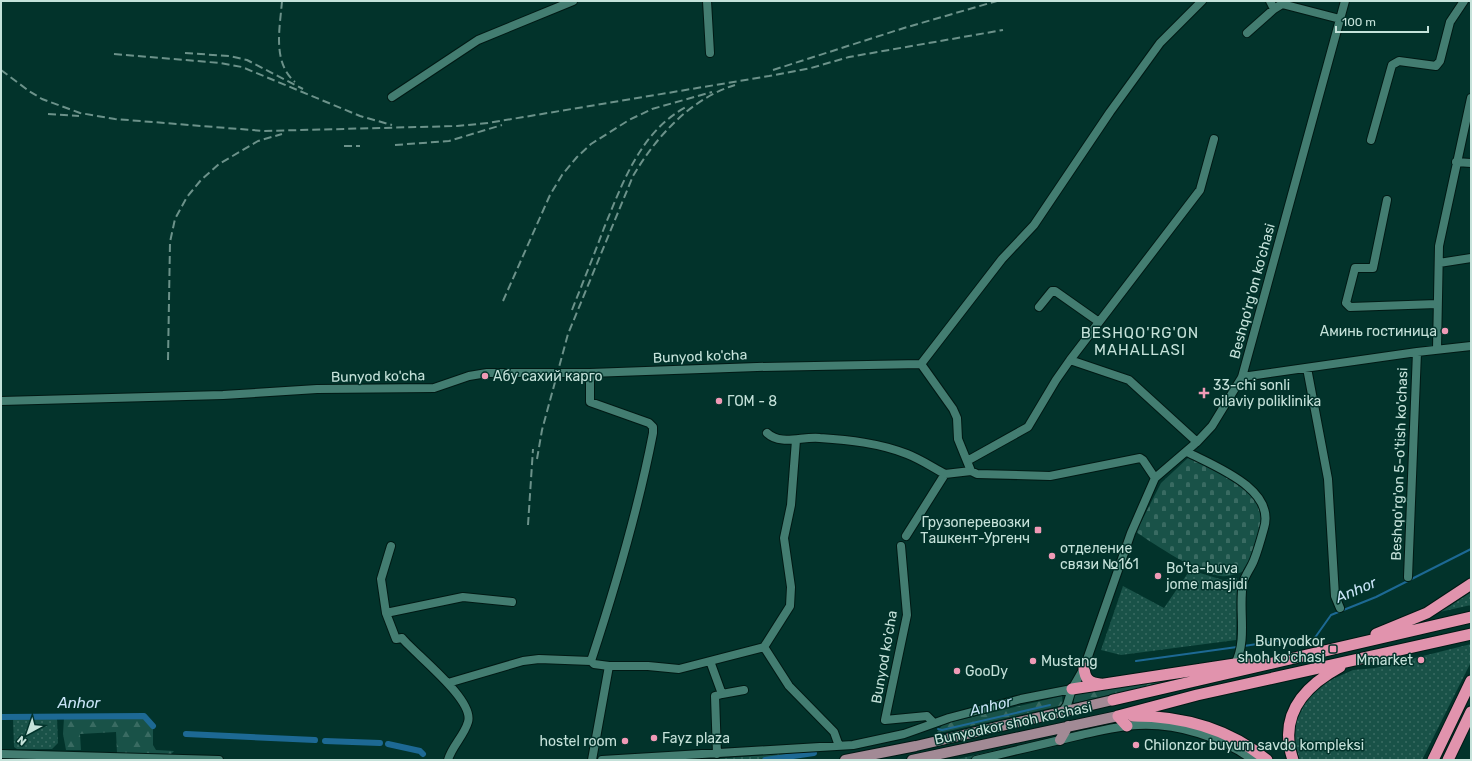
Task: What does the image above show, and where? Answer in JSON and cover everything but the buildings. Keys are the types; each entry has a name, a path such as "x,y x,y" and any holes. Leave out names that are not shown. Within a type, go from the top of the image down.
{"highway":[{"path":"1352,645 1427,613 1471,584"},
{"name":"Bunyodkor shoh ko'chasi","path":"1113,700 1471,617"},
{"name":"Bunyodkor shoh ko'chasi","path":"1118,716 1197,695 1471,634"},
{"path":"1072,689 1103,685 1237,659 1270,664"},
{"path":"1293,760 1289,748 1289,733 1292,716 1298,702 1316,682 1350,661"},
{"path":"1084,668 1085,676 1088,680 1103,685"},
{"path":"1433,760 1471,681"},
{"path":"1448,760 1471,712"},
{"path":"1118,716 1133,725"},
{"path":"1118,716 1165,717 1190,721 1236,739 1267,760"}],"main road":[{"name":"Bunyodkor shoh ko'chasi","path":"846,760 1113,700"},
{"name":"Bunyodkor shoh ko'chasi","path":"912,760 1118,716"},
{"path":"1060,740 1068,726"}],"street":[{"path":"392,97 478,40 574,1"},
{"path":"708,1 710,53"},
{"path":"971,471 958,439 957,418 953,409 921,364 1002,259 1034,225 1110,112 1160,43 1202,1"},
{"name":"Beshqo'rg'on ko'chasi","path":"1062,712 1068,705 1072,689 1084,668 1131,533 1155,478 1197,442 1221,413 1242,377 1345,1"},
{"path":"1371,140 1392,65 1399,62 1436,66 1440,61 1450,22 1464,1"},
{"path":"1246,32 1272,5 1282,4 1340,19"},
{"path":"1438,349 1437,304 1439,246 1471,98"},
{"path":"967,461 1028,427 1056,380 1070,360 1200,190 1214,139"},
{"path":"1456,162 1471,163"},
{"path":"1387,200 1373,268 1355,268 1346,303 1347,306 1437,304"},
{"path":"1439,263 1471,258"},
{"path":"1039,307 1052,291 1055,291 1099,322"},
{"path":"1242,377 1438,349 1471,346"},
{"name":"Beshqo'rg'on 5-o'tish ko'chasi","path":"1408,577 1417,352"},
{"path":"1070,360 1129,380 1197,442"},
{"name":"Bunyod ko'cha","path":"1,401 223,395 317,389 434,388 469,376 487,373 590,373 757,367 921,364"},
{"path":"1307,368 1328,479 1335,596 1340,608"},
{"path":"590,373 590,402 649,423 653,427 642,492 617,582 591,660"},
{"path":"767,433 777,439 796,440 802,437 812,437 875,445 907,454 945,474 971,471 977,474 1050,476 1140,458 1155,478"},
{"path":"448,683 523,661 539,659 591,660 594,664 610,666 648,666 679,669 764,646 790,606 791,587 784,538 791,505 796,440"},
{"path":"1187,452 1247,485 1266,508 1267,518 1265,527 1253,561 1243,582 1242,636 1237,659"},
{"path":"906,536 945,474"},
{"path":"391,546 381,579 386,613 396,639 402,638 448,683 467,710 469,722 448,760"},
{"name":"Bunyod ko'cha","path":"902,546 907,615 885,720 927,716 934,724"},
{"path":"386,613 463,597 512,602"},
{"path":"764,646 789,686 834,732 839,746"},
{"path":"710,661 722,694"},
{"path":"592,760 610,666"},
{"path":"602,760 853,745 904,734 949,718 1021,699 1072,689"},
{"path":"717,754 715,696 744,690"},
{"path":"976,760 1060,740 1133,725 1173,727 1201,734 1233,747 1253,760"},
{"path":"1,754 219,760"}],"green space":[{"path":"1189,457 1245,487 1253,495 1264,517 1256,548 1242,572 1221,576 1201,570 1177,558 1136,532 1161,483"},
{"path":"1190,570 1223,580 1237,578 1236,640 1121,655 1101,650 1123,586 1164,608"},
{"path":"1471,592 1471,605 1435,613 1450,606"},
{"path":"1471,644 1471,662 1422,760 1299,760 1295,742 1296,722 1307,699 1326,682 1353,670 1375,668"},
{"path":"1191,676 1074,703 1073,695"},
{"path":"1062,696 1063,705 944,732 937,732 943,724"},
{"path":"13,718 57,718 58,743 52,749 17,749 14,747"},
{"path":"64,718 143,719 153,728 153,745 156,750 174,751 171,754 117,753 116,732 80,734 81,750 66,750 63,734"},
{"path":"1054,737 1053,739 964,760 953,760"},
{"path":"806,753 751,760 702,760"}],"waterway":[{"name":"Anhor","path":"1244,646 1290,639 1314,639 1331,615 1376,597 1471,549"},
{"name":"Anhor","path":"1136,661 1237,647"},
{"name":"Anhor","path":"938,729 942,730 1050,705"},
{"name":"Anhor","path":"1,717 144,716 153,726"},
{"name":"Anhor","path":"186,734 315,740"},
{"name":"Anhor","path":"325,741 380,743"},
{"name":"Anhor","path":"388,744 420,751 423,754"},
{"name":"Anhor","path":"765,760 814,753"}],"railway":[{"path":"282,1 279,33 280,55 283,65 295,82"},
{"path":"773,70 904,28 997,1"},
{"path":"1,70 42,99 80,113 115,119 264,131 457,126 488,123 769,76 811,68 849,57 1003,30"},
{"path":"185,53 229,56 247,60 303,89"},
{"path":"114,54 220,63 242,67 360,116 392,125"},
{"path":"537,459 542,430 568,334 633,176 652,147 676,121 703,100 719,91 735,85"},
{"path":"503,301 550,195 562,175 577,157 591,144 629,120 652,109 712,92"},
{"path":"572,310 604,228 636,159 646,143 658,129 672,116 688,106"},
{"path":"48,114 79,116"},
{"path":"395,145 449,141 502,125"},
{"path":"168,360 170,242 175,219 187,197 201,180 219,164 258,141 282,134"},
{"path":"344,146 360,146"},
{"path":"528,525 533,449"}],"place":[{"name":"Аминь гостиница","path":"1445,331"},
{"name":"Абу сахий карго","path":"485,376"},
{"name":"33-chi sonli oilaviy poliklinika","path":"1204,393"},
{"name":"ГОМ - 8","path":"719,401"},
{"name":"Грузоперевозки Ташкент-Ургенч","path":"1038,530"},
{"name":"отделение связи №161","path":"1052,556"},
{"name":"Bo'ta-buva jome masjidi","path":"1158,576"},
{"name":"Bunyodkor shoh ko'chasi","path":"1333,649"},
{"name":"Mmarket","path":"1421,660"},
{"name":"Mustang","path":"1033,661"},
{"name":"GooDy","path":"957,671"},
{"name":"Fayz plaza","path":"654,738"},
{"name":"hostel room","path":"625,741"},
{"name":"Chilonzor buyum savdo kompleksi","path":"1136,745"}],"district":[{"name":"BESHQO'RG'ON MAHALLASI","path":"1140,342"}]}
